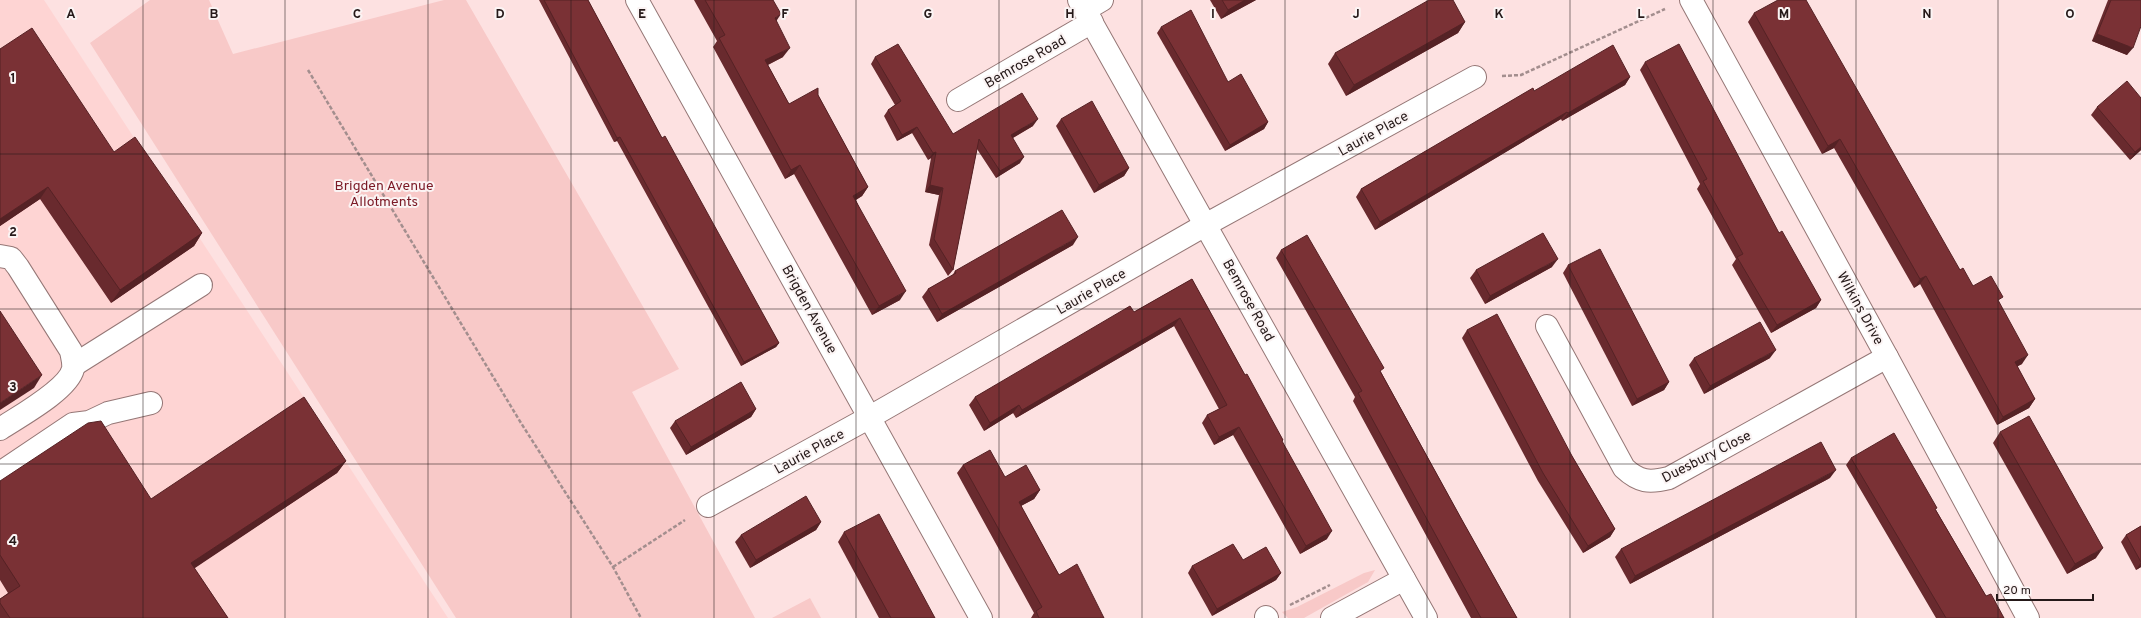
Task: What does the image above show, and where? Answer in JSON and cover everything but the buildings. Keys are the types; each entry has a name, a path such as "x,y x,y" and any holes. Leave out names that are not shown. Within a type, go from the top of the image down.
{"street":[{"name":"Brigden Avenue","path":"637,0 981,618"},
{"name":"Wilkins Drive","path":"1691,0 1888,357 2028,618"},
{"name":"Bemrose Road","path":"958,100 1090,8 1206,224 1426,618"},
{"name":"Laurie Place","path":"708,506 870,417 1206,224 1474,77"},
{"path":"0,256 11,258 18,267 71,351 74,365"},
{"path":"0,429 49,397 67,380 74,365 201,285"},
{"name":"Duesbury Close","path":"1547,326 1624,468 1634,478 1654,482 1669,478 1888,357"},
{"path":"0,473 73,424 89,422 108,413 151,403"},
{"path":"1332,618 1404,579"}],"path":[{"path":"1474,77 1521,75 1669,6"},
{"path":"308,70 521,424 614,567 641,618"},
{"path":"614,567 708,506"},
{"path":"1267,618 1276,610 1336,582"}],"shaded area":[{"path":"0,0 44,0 448,618 0,618"}],"green space":[{"name":"Brigden Avenue Allotments","path":"150,0 209,0 233,54 444,0 466,0 679,369 632,392 755,618 456,618 90,43"},
{"path":"1375,570 1368,582 1304,618 1288,618 1282,612 1297,607 1364,573"},
{"path":"810,598 821,618 772,618"}]}
